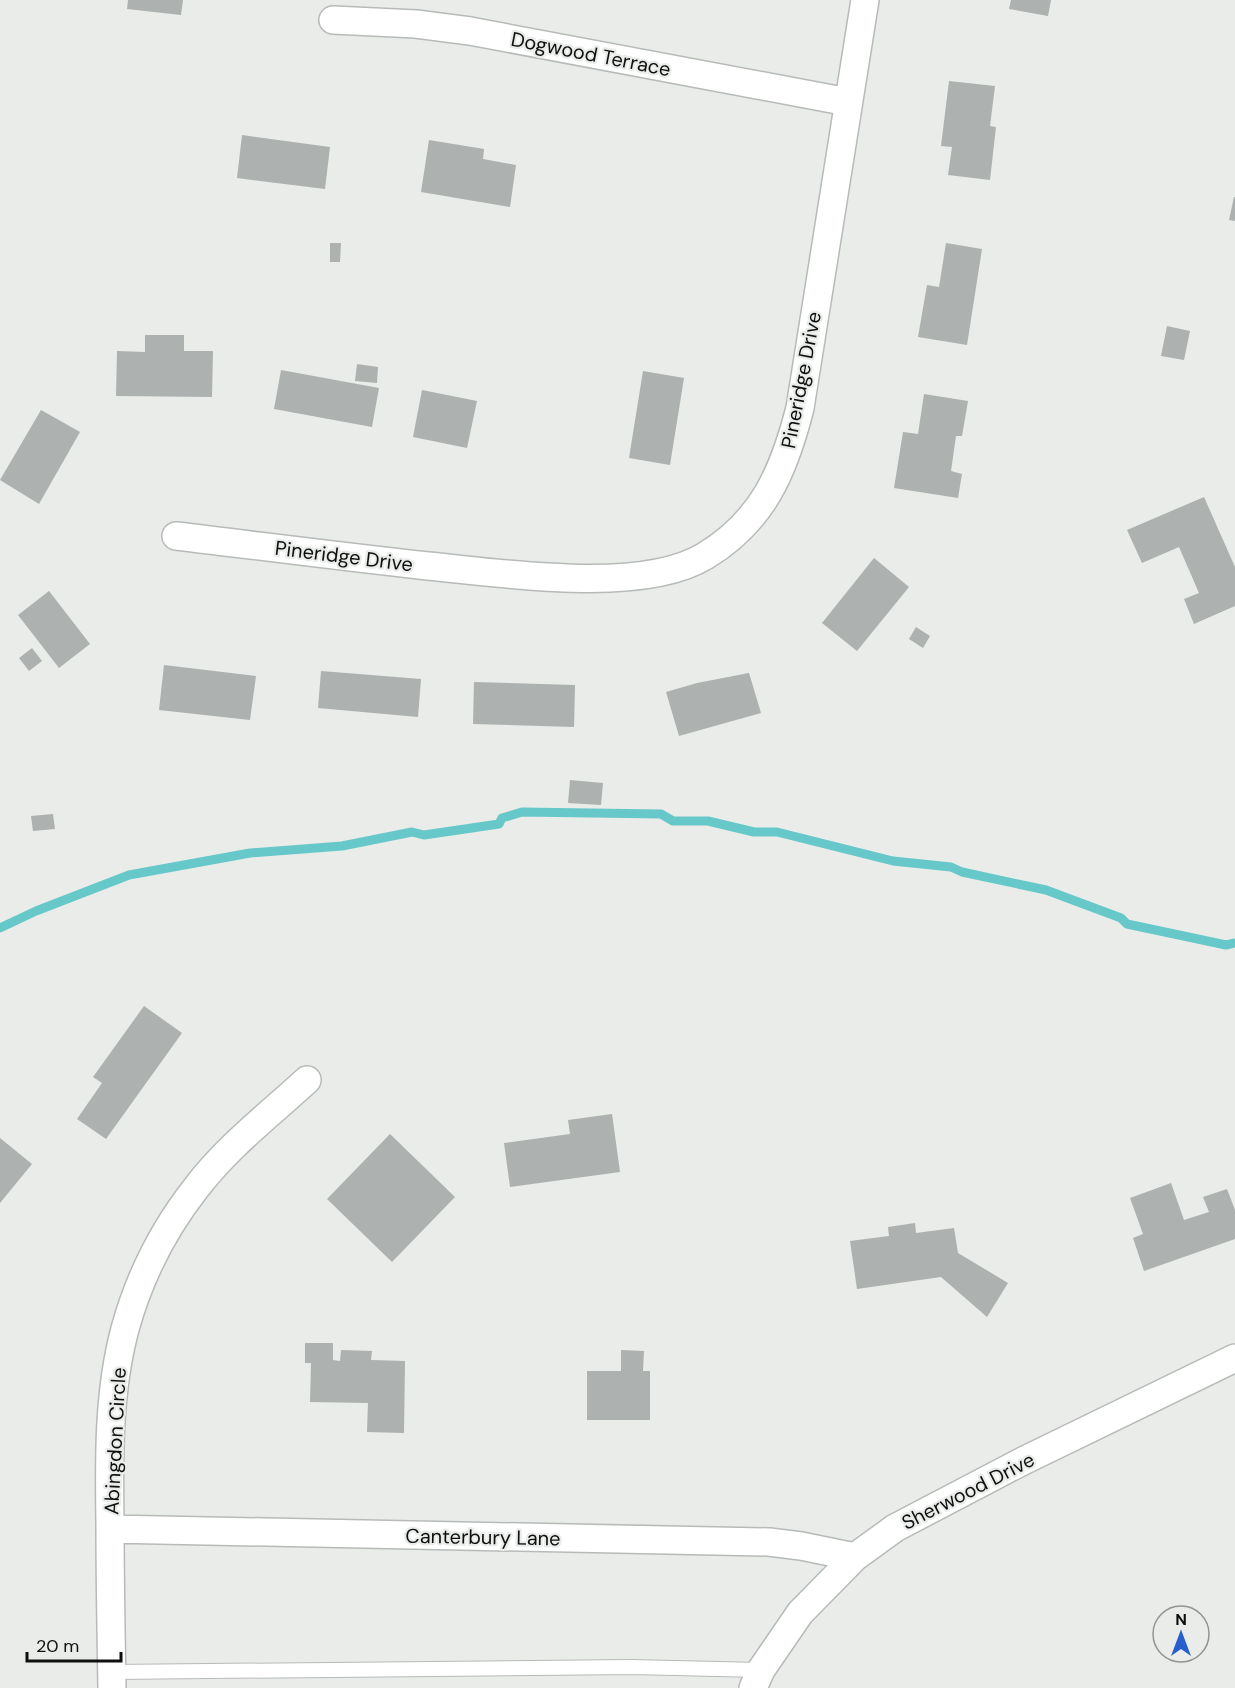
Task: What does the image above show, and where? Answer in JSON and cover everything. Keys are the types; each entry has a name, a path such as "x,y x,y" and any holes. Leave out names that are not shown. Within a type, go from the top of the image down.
{"street":[{"name":"Pineridge Drive","path":"176,536 341,557 526,576 611,578 653,575 684,567 705,557 731,538 754,515 774,486 790,447 800,408 865,0"},
{"name":"Dogwood Terrace","path":"333,20 416,24 470,31 848,102"},
{"name":"Abingdon Circle","path":"112,1680 109,1465 114,1388 125,1330 146,1270 159,1242 195,1189 215,1164 307,1080"},
{"name":"Sherwood Drive","path":"757,1679 800,1612 855,1557 895,1528 1023,1461 1235,1358"},
{"name":"Canterbury Lane","path":"110,1529 769,1542 855,1557"}],"lane":[{"path":"112,1680 619,1667 757,1679"}],"building":[{"path":"128,0 183,0 181,15 127,9"},
{"path":"1011,0 1051,0 1048,16 1009,9"},
{"path":"949,81 995,86 990,126 996,127 990,180 948,175 952,147 941,146"},
{"path":"242,135 330,147 325,189 237,178"},
{"path":"429,140 484,149 483,159 516,165 510,207 421,192"},
{"path":"1235,197 1235,221 1229,220"},
{"path":"330,243 341,243 340,262 330,262"},
{"path":"946,243 982,249 967,345 918,337 927,285 939,287"},
{"path":"1167,326 1190,331 1184,360 1161,356"},
{"path":"145,335 184,335 184,351 213,351 212,397 116,396 117,351 145,352"},
{"path":"357,364 378,367 377,383 355,381"},
{"path":"281,370 379,388 372,427 274,409"},
{"path":"643,371 684,378 670,465 629,458"},
{"path":"422,390 477,401 467,448 413,437"},
{"path":"924,394 968,401 962,436 956,436 951,471 962,474 958,498 894,488 903,432 918,434"},
{"path":"41,410 80,432 39,504 0,480"},
{"path":"1204,497 1235,567 1235,606 1194,624 1184,599 1199,593 1179,547 1142,563 1127,530"},
{"path":"874,558 909,587 857,651 822,623"},
{"path":"49,591 90,644 59,668 18,615"},
{"path":"916,627 930,636 923,648 909,639"},
{"path":"32,648 42,661 29,671 19,658"},
{"path":"164,665 256,676 250,720 159,710"},
{"path":"321,671 421,679 418,717 318,708"},
{"path":"749,673 761,713 679,736 666,692 697,683"},
{"path":"474,682 575,685 574,727 473,724"},
{"path":"570,780 603,783 601,805 568,803"},
{"path":"53,814 55,829 33,831 31,816"},
{"path":"144,1006 182,1033 106,1139 77,1119 102,1083 93,1077"},
{"path":"612,1114 620,1172 510,1187 504,1143 570,1134 568,1120"},
{"path":"390,1134 455,1197 392,1262 327,1199"},
{"path":"0,1138 32,1164 0,1203"},
{"path":"1171,1183 1184,1220 1209,1212 1203,1197 1227,1189 1235,1210 1235,1239 1144,1271 1133,1238 1143,1234 1130,1198"},
{"path":"915,1223 916,1233 954,1228 958,1253 1008,1283 987,1317 941,1277 857,1289 850,1241 889,1236 888,1227"},
{"path":"305,1343 333,1343 333,1360 340,1361 341,1350 372,1351 371,1360 405,1361 404,1433 367,1432 368,1403 310,1402 311,1363 305,1363"},
{"path":"621,1350 644,1351 643,1371 650,1371 650,1420 587,1420 587,1371 621,1371"}],"waterway":[{"path":"0,928 36,911 129,875 250,853 342,846 412,832 424,835 499,824 502,818 522,812 661,814 673,821 708,821 754,832 777,832 893,861 951,867 962,872 1046,890 1121,918 1127,924 1226,945 1235,943"}]}
